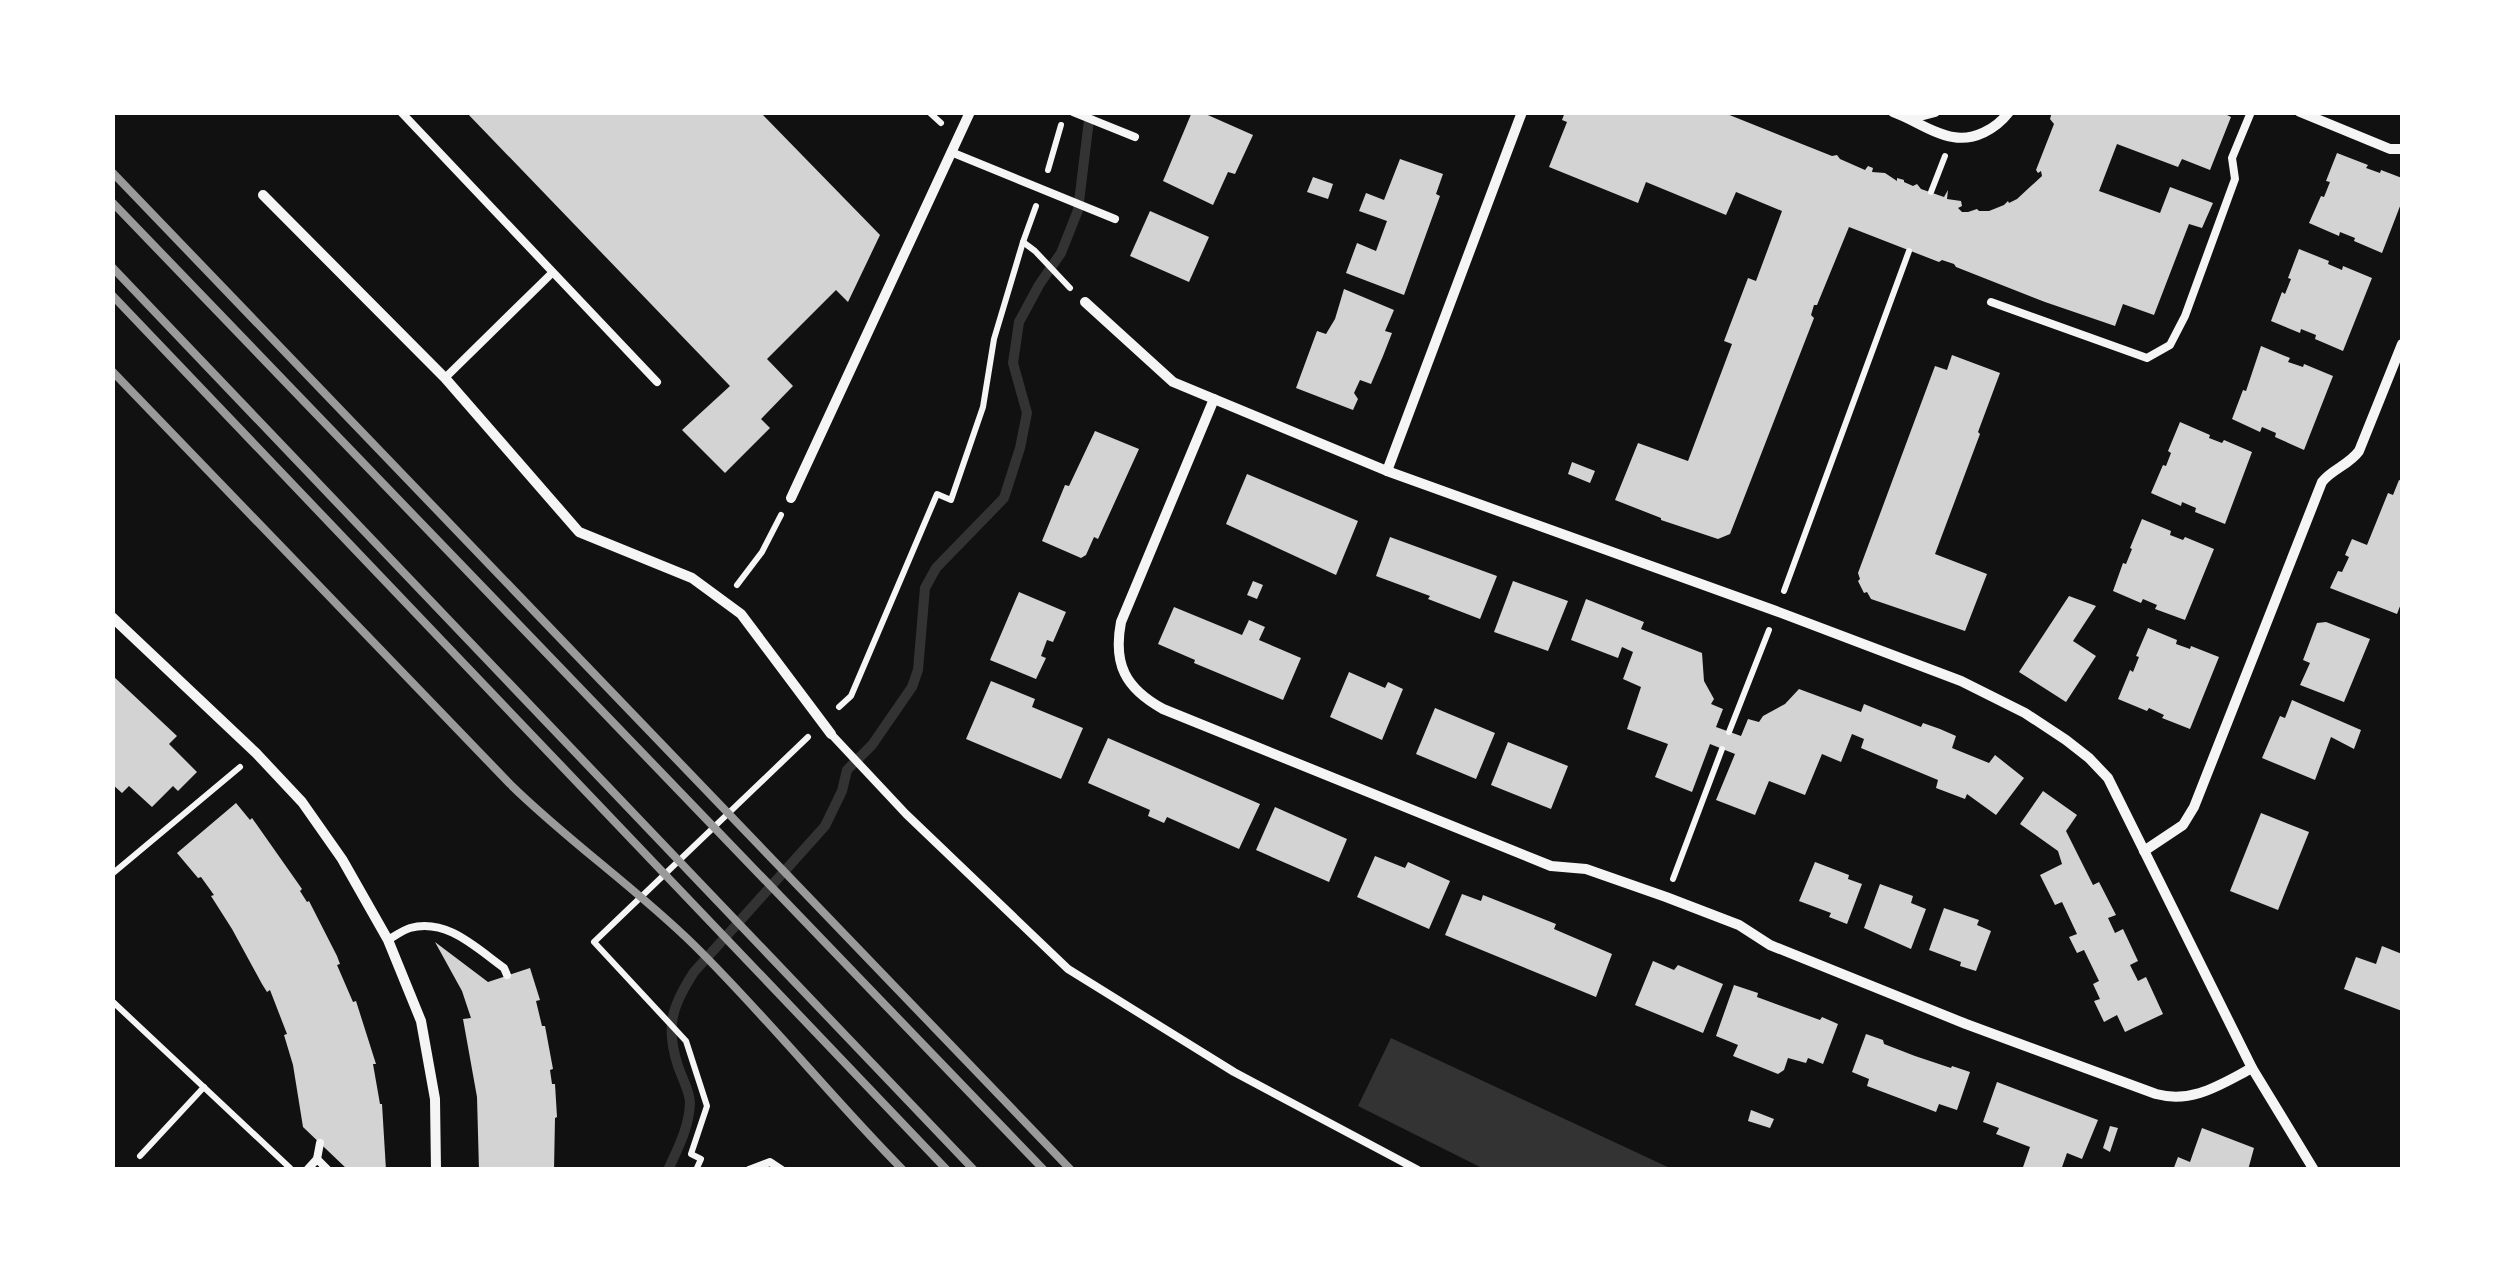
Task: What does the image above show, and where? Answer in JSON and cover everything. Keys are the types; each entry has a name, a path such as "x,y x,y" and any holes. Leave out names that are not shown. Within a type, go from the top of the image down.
{"street":[{"path":"791,498 970,112"},
{"path":"1387,470 1522,112"},
{"path":"1893,112 1952,138 1976,136 1994,127 2008,112"},
{"path":"1912,118 1935,112"},
{"path":"2300,112 2390,149 2402,150"},
{"path":"262,195 445,378 580,532 692,578 741,614 830,734"},
{"path":"1086,302 1173,382 1387,470 1961,681 2025,713 2066,740 2108,778 2252,1068 2314,1170"},
{"path":"2144,851 2183,825 2194,807 2322,482 2359,452 2402,344"},
{"path":"1214,399 1121,622 1118,657 1123,672 1147,700 1551,866 1586,869 1666,897 1739,925 1770,945 1966,1024 2156,1094 2171,1098 2203,1094 2252,1068"},
{"path":"112,617 256,753 302,802 342,860 388,940 421,1021 435,1098 436,1170"}],"lane":[{"path":"401,112 656,382"},
{"path":"1992,302 2148,358 2170,346 2185,316 2235,179 2232,158 2251,112"},
{"path":"1075,114 1135,137"},
{"path":"951,152 1116,219"},
{"path":"445,378 552,273"},
{"path":"830,734 906,814 1068,969 1234,1072 1418,1170"},
{"path":"388,940 409,928 435,927 456,934 504,968 508,976"},
{"path":"307,1170 317,1159 320,1144"},
{"path":"317,1159 328,1170"},
{"path":"749,1170 770,1162 782,1170"}],"path":[{"path":"836,710 851,696 937,494 951,500 983,406 994,339 1065,112"},
{"path":"1931,192 1952,138"},
{"path":"1023,242 1068,286"},
{"path":"1729,732 1909,251"},
{"path":"724,602 762,552 791,498"},
{"path":"696,1170 701,1159 691,1154 707,1106 686,1041 594,942 808,737"},
{"path":"1666,897 1722,749"},
{"path":"112,874 256,753"},
{"path":"112,1001 282,1160"},
{"path":"140,1156 204,1087"}],"shaded area":[{"path":"1391,1038 1672,1169 1484,1169 1358,1106"}],"building":[{"path":"466,112 760,112 880,235 848,302 836,290 767,359 793,386 761,419 770,428 725,473 682,430 730,386"},
{"path":"1192,112 1201,112 1253,135 1235,174 1228,172 1213,205 1163,181"},
{"path":"1565,112 1722,112 1837,155 1865,170 1868,166 1873,168 1872,172 1917,184 1944,197 1948,190 1947,199 1961,201 1958,208 1962,212 1989,211 2009,203 2042,176 2036,170 2054,124 2050,119 2052,112 2221,112 2231,117 2210,170 2182,159 2178,167 2117,144 2099,191 2160,213 2170,187 2213,203 2202,228 2189,224 2154,315 2123,304 2115,326 1849,227 1814,305 1814,318 1730,534 1718,539 1615,500 1638,443 1688,461 1732,344 1724,341 1748,278 1756,281 1782,211 1736,192 1726,215 1646,182 1638,203 1549,167 1567,122 1562,120"},
{"path":"2337,153 2368,165 2366,168 2402,178 2402,201 2382,253 2354,241 2355,238 2340,232 2339,236 2309,223 2330,182 2326,181"},
{"path":"1400,159 1443,174 1436,194 1440,196 1404,295 1346,273 1357,243 1376,251 1387,221 1359,211 1366,193 1384,200"},
{"path":"1313,177 1333,184 1328,199 1307,192"},
{"path":"1150,211 1209,237 1189,282 1130,256"},
{"path":"2299,249 2342,270 2343,266 2372,278 2343,351 2315,339 2316,335 2271,321 2291,279 2288,278"},
{"path":"1344,289 1394,310 1385,331 1392,333 1383,356 1371,384 1360,380 1353,410 1296,388 1317,331 1326,334"},
{"path":"2261,346 2290,358 2288,362 2333,376 2304,450 2275,437 2276,433 2262,427 2260,432 2232,419"},
{"path":"1952,355 2000,373 1935,554 1987,574 1965,631 1871,599 1858,581 1935,366 1947,370"},
{"path":"2180,422 2210,435 2209,438 2252,452 2225,524 2182,502 2181,506 2151,493 2163,465 2166,466"},
{"path":"1095,431 1139,449 1098,539 1094,537 1081,558 1042,541 1065,485 1069,486"},
{"path":"1572,462 1595,471 1590,483 1568,474"},
{"path":"1247,474 1358,521 1336,575 1226,524"},
{"path":"2399,480 2402,601 2397,614 2330,588 2349,557 2345,555 2352,539 2367,545 2388,493 2393,495"},
{"path":"2142,519 2171,531 2170,535 2214,549 2185,620 2155,609 2157,605 2143,599 2141,603 2113,591"},
{"path":"1390,537 1497,576 1480,619 1376,576"},
{"path":"1253,581 1263,585 1257,599 1247,595"},
{"path":"1513,581 1568,601 1548,651 1494,632"},
{"path":"1019,592 1066,612 1053,642 1047,640 1041,656 1046,658 1036,679 990,660"},
{"path":"2069,596 2096,606 2073,641 2096,656 2066,702 2019,672"},
{"path":"1586,599 1644,622 1641,629 1702,653 1704,681 1714,699 1711,704 1723,709 1716,727 1741,736 1748,719 1759,722 1799,689 1861,712 1864,704 1921,727 1923,723 1940,729 1956,736 1952,748 1989,763 1995,755 2024,778 1996,815 1967,794 1965,799 1936,788 1938,780 1861,748 1864,739 1852,734 1841,762 1822,754 1805,795 1769,781 1755,815 1716,800 1735,754 1710,744 1692,792 1655,777 1668,744 1627,729 1641,687 1623,679 1633,652 1622,647 1618,658 1571,640"},
{"path":"1174,607 1242,635 1249,620 1265,627 1259,640 1301,658 1283,700 1158,644"},
{"path":"2326,622 2370,639 2344,702 2300,685 2310,663 2303,660 2317,623"},
{"path":"2148,628 2177,640 2176,644 2219,657 2190,729 2149,708 2147,711 2118,699 2130,670 2133,672"},
{"path":"1349,672 1385,688 1388,682 1403,689 1382,740 1330,717"},
{"path":"112,675 177,736 169,744 197,772 178,791 173,786 152,807 129,786 122,793 112,784"},
{"path":"991,681 1035,699 1032,707 1083,728 1061,779 966,739"},
{"path":"2292,700 2361,730 2354,749 2331,737 2315,780 2262,758 2280,716 2285,718"},
{"path":"1435,708 1495,733 1476,779 1416,754"},
{"path":"1108,738 1260,804 1239,849 1167,817 1164,823 1148,816 1150,810 1088,783"},
{"path":"1508,742 1568,766 1551,809 1491,785"},
{"path":"2043,791 2077,815 2066,831 2093,885 2099,882 2116,915 2108,918 2115,933 2123,929 2138,961 2130,965 2138,981 2146,977 2163,1014 2125,1032 2117,1015 2104,1022 2094,1001 2100,999 2093,984 2099,981 2084,950 2077,953 2069,937 2077,934 2062,902 2055,905 2040,875 2062,864 2058,851 2020,824"},
{"path":"236,803 252,818 302,889 337,956 353,1002 356,1001 376,1064 386,1170 348,1170 303,1127 284,1035 287,1034 270,990 267,992 262,984 211,896 214,895 177,853"},
{"path":"1275,807 1347,839 1329,882 1256,850"},
{"path":"2261,813 2309,832 2278,910 2230,891"},
{"path":"1375,856 1405,868 1408,862 1450,881 1429,929 1357,897"},
{"path":"1815,862 1862,884 1847,924 1829,917 1831,913 1799,901"},
{"path":"1880,884 1913,896 1911,903 1926,909 1911,949 1864,928"},
{"path":"1462,894 1481,901 1483,895 1556,924 1554,929 1612,954 1596,997 1445,935"},
{"path":"1944,908 1979,920 1977,925 1991,931 1976,971 1929,950"},
{"path":"435,942 488,982 530,968 540,1000 536,1001 545,1026 555,1084 554,1170 479,1170 477,1097 463,1019 471,1018 462,991"},
{"path":"2382,946 2402,954 2402,1011 2344,989 2356,957 2376,964"},
{"path":"1653,961 1674,970 1678,965 1723,984 1703,1033 1635,1005"},
{"path":"1734,985 1758,993 1757,997 1838,1024 1823,1064 1808,1058 1806,1063 1788,1058 1778,1074 1733,1056 1738,1045 1716,1036"},
{"path":"1866,1034 1915,1056 1970,1072 1957,1110 1939,1104 1936,1112 1867,1086 1869,1079 1852,1072"},
{"path":"1997,1082 2098,1120 2082,1159 2067,1153 2061,1170 2022,1170 2030,1147 1996,1134 1999,1128 1983,1122"},
{"path":"1751,1110 1774,1119 1770,1128 1748,1121"},
{"path":"2110,1126 2118,1128 2110,1152 2103,1148"},
{"path":"2202,1128 2254,1148 2248,1170 2173,1170 2178,1157 2190,1162"}],"waterway":[{"path":"668,1170 685,1129 690,1103 672,1039 680,995 694,972 825,826 842,791 847,770 872,745 912,687 918,670 925,588 936,568 1004,498 1027,413 1013,363 1019,322 1061,253 1078,210 1090,112"}],"railway":[{"path":"112,172 1071,1170"},
{"path":"112,202 1044,1170"},
{"path":"112,267 974,1170"},
{"path":"112,295 947,1170"},
{"path":"112,371 510,784 694,945 903,1170"}]}
